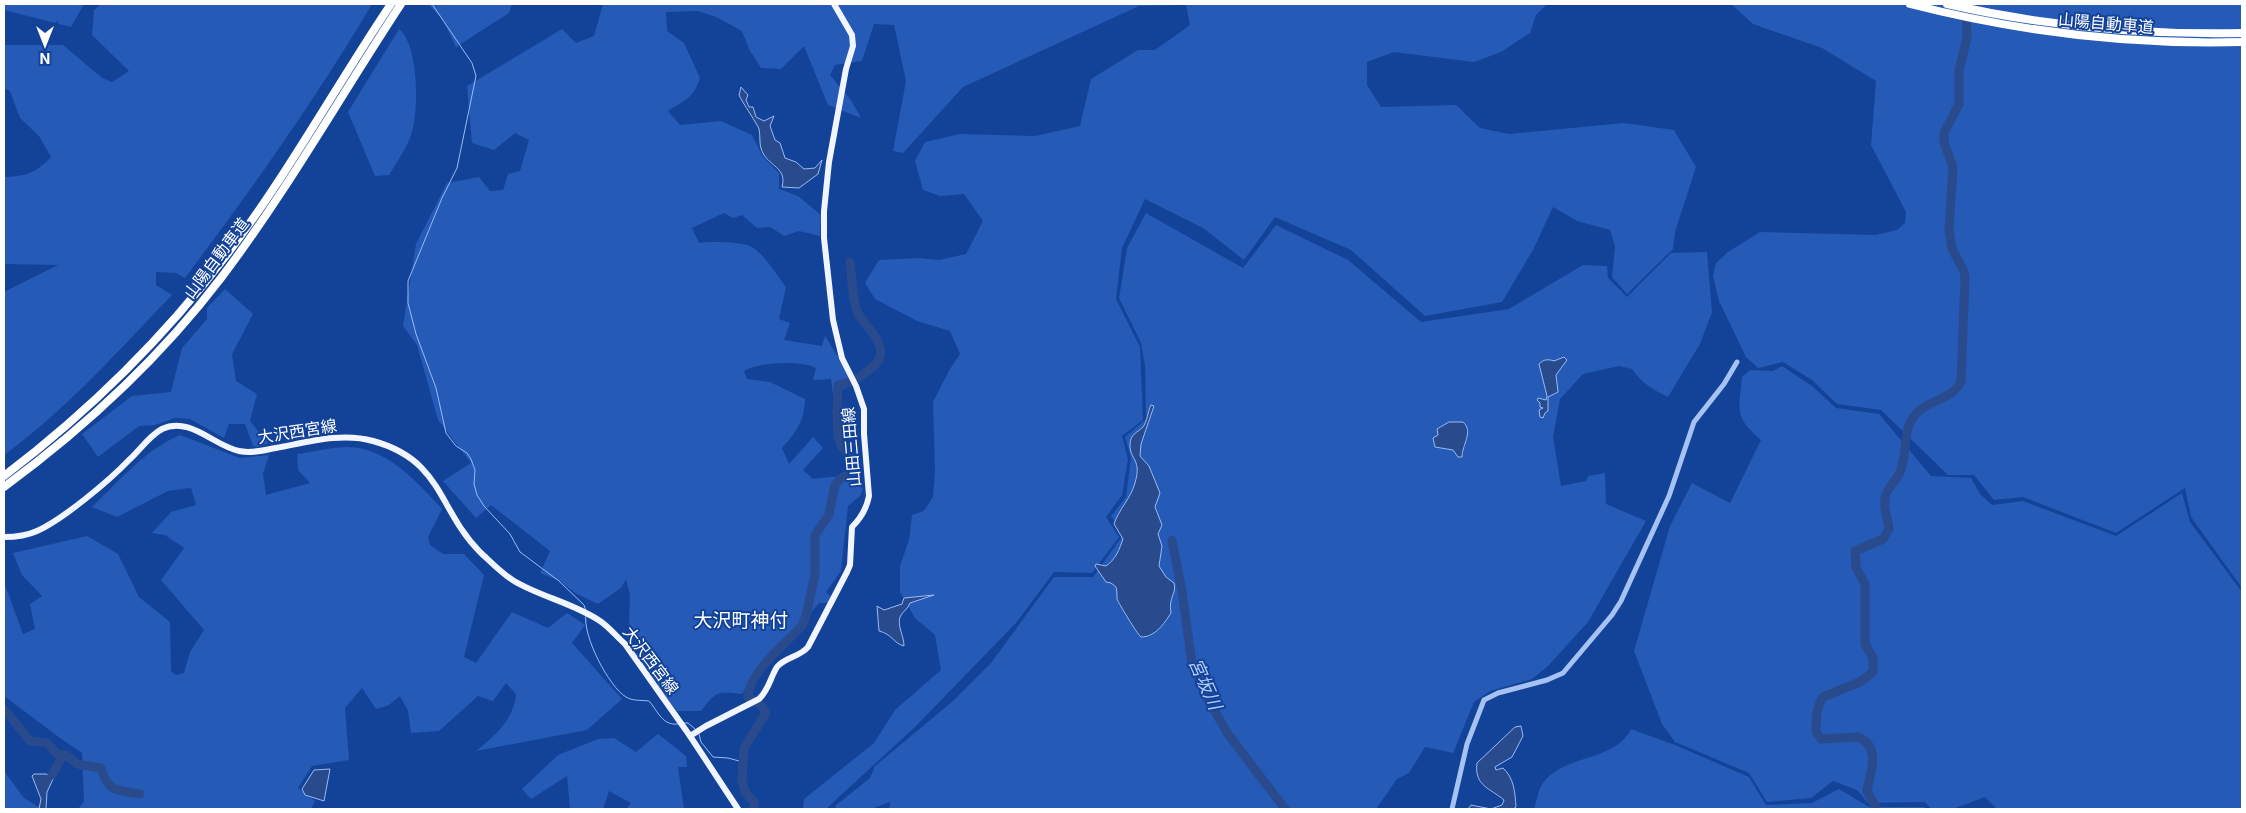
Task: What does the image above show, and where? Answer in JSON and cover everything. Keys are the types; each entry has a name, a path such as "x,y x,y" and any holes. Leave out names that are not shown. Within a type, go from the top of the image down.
{"highway":[{"name":"山陽自動車道","path":"4,476 60,431 124,374 213,273 286,169 391,4"},
{"name":"山陽自動車道","path":"4,487 67,438 124,385 199,305 257,228 402,4"},
{"name":"山陽自動車道","path":"1910,4 2011,26 2061,34 2161,42 2242,42"},
{"name":"山陽自動車道","path":"1947,4 2012,17 2109,29 2161,33 2242,33"}],"main road":[{"name":"山田三田線","path":"695,733 754,702 765,693 778,667 805,651 812,641 850,565 852,527 861,516 869,496 864,408 856,386 842,358 833,320 824,238 824,211 829,162 846,70 853,46 852,35 834,4"},
{"name":"大沢西宮線","path":"4,537 30,534 57,519 113,476 148,440 165,428 175,426 189,428 226,447 244,452 333,438 358,438 390,447 424,470 436,482 468,538 500,570 522,585 586,614 607,627 624,644 681,723 695,733"},
{"path":"695,733 738,809"}],"street":[{"path":"1452,809 1467,744 1484,700 1498,693 1547,680 1563,672 1621,601 1669,496 1694,422 1724,384 1737,362"}],"shaded area":[{"path":"4,4 84,4 71,27 4,10"},
{"path":"101,4 372,4 282,144 185,278 176,273 156,272 156,285 172,295 71,399 4,455 4,292 58,265 4,264 4,172 6,177 20,176 36,170 51,157 39,136 20,118 10,91 4,88 4,45 63,45 102,78 112,82 129,71 92,35 94,10"},
{"path":"428,4 512,4 509,13 456,47 443,20"},
{"path":"603,4 1547,4 1536,15 1530,33 1501,52 1474,62 1394,52 1367,62 1367,85 1381,107 1456,105 1480,128 1509,134 1624,123 1674,130 1696,167 1675,232 1673,249 1627,294 1612,277 1615,246 1610,230 1577,221 1553,207 1533,250 1502,302 1425,316 1351,250 1275,217 1244,260 1203,228 1145,199 1122,248 1116,299 1140,347 1143,420 1122,436 1128,459 1122,495 1106,517 1119,537 1092,573 1054,572 1016,623 915,727 828,809 803,809 804,799 874,743 895,710 941,670 935,635 915,618 900,592 900,566 909,540 912,515 924,511 933,497 935,470 933,402 960,354 950,331 917,321 875,299 865,283 879,260 919,258 939,260 966,254 983,221 964,194 940,196 923,190 915,161 925,142 960,134 1035,136 1080,126 1091,79 1138,50 1155,50 1190,25 1186,5 1139,6 963,87 903,153 893,151 906,81 894,25 874,24 862,61 835,65 830,75 851,100 861,118 828,105 804,46 781,69 761,68 749,49 742,31 716,17 698,11 666,12 667,31 684,43 700,78 691,95 668,111 680,125 721,121 752,135 763,157 779,173 779,189 798,196 821,215 820,236 799,231 784,236 770,227 757,228 742,215 733,218 724,213 692,228 699,243 725,242 750,246 770,264 786,287 779,319 790,323 784,340 822,346 825,336 843,365 851,385 833,395 831,379 813,380 816,368 809,365 790,363 769,364 744,371 747,379 770,382 805,399 799,426 782,448 789,464 813,437 823,448 803,470 813,479 845,478 863,489 860,496 848,506 841,571 826,592 831,597 828,603 819,603 742,694 718,694 701,711 677,711 635,656 646,645 629,626 630,595 626,579 621,588 598,604 575,593 560,581 540,573 550,551 491,505 476,518 443,481 471,463 438,420 417,345 403,326 416,244 447,183 479,177 490,191 503,190 508,174 520,171 529,140 515,133 494,150 472,143 467,86 562,29 576,43 594,36"},
{"path":"1731,4 2242,4 2242,588 2191,517 2185,488 2116,533 2023,497 1994,500 1974,475 1948,475 1881,410 1837,404 1812,380 1783,362 1758,368 1746,357 1719,301 1713,276 1716,263 1728,252 1760,232 1876,235 1897,230 1905,223 1906,212 1871,145 1876,81 1822,48 1753,24"},
{"path":"399,29 406,37 414,64 416,98 413,128 406,148 389,175 375,176 348,112"},
{"path":"741,87 748,95 746,100 749,107 753,107 756,117 764,121 774,116 770,126 775,140 780,143 785,158 796,162 804,169 815,168 822,160 818,174 799,188 782,187 781,172 764,155 760,145 759,129 739,95"},
{"path":"1146,213 1243,268 1276,225 1348,260 1421,322 1509,309 1583,265 1607,266 1608,278 1627,297 1671,253 1707,252 1712,312 1700,344 1668,397 1648,386 1632,369 1619,366 1583,374 1560,399 1553,437 1561,486 1586,481 1588,476 1605,473 1606,504 1646,521 1588,622 1548,666 1532,679 1490,691 1474,702 1453,753 1425,747 1409,773 1397,779 1376,809 889,809 890,802 871,809 837,809 835,806 870,778 875,766 953,701 991,663 1054,577 1093,577 1123,535 1111,516 1126,497 1131,458 1125,437 1146,419 1145,366 1141,343 1119,298 1127,248"},
{"path":"225,289 253,314 232,354 236,381 257,394 250,421 268,443 259,447 253,446 245,424 229,424 224,438 190,419 175,418 155,425 139,426 98,457 82,434 132,396 171,392 182,348 207,319 207,308"},
{"path":"1564,357 1567,360 1556,375 1558,392 1548,397 1548,411 1543,418 1540,417 1539,410 1543,408 1540,407 1540,403 1537,400 1538,398 1546,400 1547,396 1539,364 1544,360 1554,361"},
{"path":"1782,366 1812,386 1836,408 1879,414 1931,476 1971,478 1980,494 1992,505 2023,501 2116,536 2182,493 2190,522 2242,592 2242,809 1997,809 1985,797 1953,809 1931,809 1925,802 1868,803 1857,790 1833,781 1811,798 1767,802 1749,773 1675,742 1662,724 1634,651 1670,526 1692,483 1730,503 1761,440 1746,425 1740,413 1742,377 1750,370 1773,371"},
{"path":"1151,405 1154,406 1141,444 1140,456 1149,466 1160,493 1155,507 1162,525 1158,534 1162,546 1159,566 1166,577 1174,583 1175,587 1170,608 1171,613 1155,632 1141,637 1117,599 1116,587 1106,582 1095,566 1096,564 1106,566 1117,554 1123,539 1114,524 1128,499 1137,475 1130,441 1143,427"},
{"path":"1449,422 1463,422 1466,426 1468,434 1462,457 1458,457 1453,450 1435,447 1433,438 1438,435 1437,429"},
{"path":"180,435 240,458 269,455 263,474 266,495 310,483 298,470 297,454 347,447 362,449 388,459 412,478 442,509 428,537 430,545 443,554 464,554 484,575 464,657 476,663 512,612 548,628 567,613 585,625 572,643 622,699 587,730 476,751 496,733 512,712 516,694 506,683 493,701 478,696 439,731 411,733 408,711 400,696 389,705 376,709 362,688 345,708 349,760 312,766 298,788 315,801 311,809 78,809 84,802 82,753 4,696 4,582 23,634 35,629 30,604 42,596 22,575 13,553 87,536 118,554 139,597 170,622 171,671 176,675 184,673 190,652 204,630 161,580 184,548 165,535 152,533 171,512 196,505 191,488 168,491 117,517 92,507 122,477 155,449"},
{"path":"934,595 910,603 901,615 899,624 904,646 897,643 887,634 879,631 877,606 884,610 902,604 904,598"},
{"path":"1521,726 1523,736 1512,757 1495,767 1496,770 1503,768 1510,776 1516,807 1513,809 1491,809 1502,805 1504,800 1481,782 1478,777 1477,763 1515,727"},
{"path":"1631,729 1675,745 1749,777 1766,805 1812,803 1839,789 1869,807 1924,807 1925,809 1534,809 1541,786 1552,774 1563,767 1613,747 1623,740"},
{"path":"658,734 686,756 687,767 678,767 684,809 626,809 631,803 609,791 603,809 570,809 567,776 531,799 522,789 558,755 598,739 614,738 636,752"},
{"path":"330,769 324,801 305,795 302,789 314,770"},
{"path":"4,771 24,798 42,809 4,809"},
{"path":"34,774 46,774 54,777 47,792 46,809 39,809 41,799 32,776"},
{"path":"1471,805 1491,809 1468,809"}],"waterway":[{"path":"432,4 472,63 476,76 457,168 442,198 408,281 408,303 416,334 436,388 446,433 456,446 467,453 471,459 475,470 474,484 477,495 484,506 510,534 520,552 559,581 584,605 586,611"},
{"path":"1877,809 1867,791 1873,761 1870,747 1858,737 1821,739 1816,732 1816,718 1823,697 1862,681 1873,672 1873,658 1865,644 1865,584 1856,567 1855,551 1883,539 1889,529 1885,510 1885,498 1903,464 1907,432 1913,417 1924,407 1953,392 1961,381 1965,278 1964,271 1952,249 1949,230 1953,167 1944,142 1944,133 1959,104 1959,70 1967,38 1966,4"},
{"path":"850,262 857,311 875,336 881,351 878,362 858,378"},
{"path":"754,809 754,802 745,792 742,781 744,748 766,713 761,705 748,697 750,688 754,678 777,650 802,626 806,616 815,574 815,535 829,515 835,485 840,479 853,471 852,461 839,440 837,427 838,385 850,382"},
{"name":"宮坂川","path":"1172,540 1182,591 1192,664 1205,694 1228,734 1285,809"},
{"path":"586,615 588,635 592,647 612,683 626,697 649,701 664,720 668,723 678,724"},
{"path":"4,709 30,741 47,743 57,754 66,755 77,764 101,768 107,782 115,789 140,794"},
{"path":"684,723 688,723 695,729"},
{"path":"699,734 701,742 713,757 743,762"},
{"path":"52,775 63,755"}],"district":[{"name":"大沢町神付","path":"741,620"}]}
